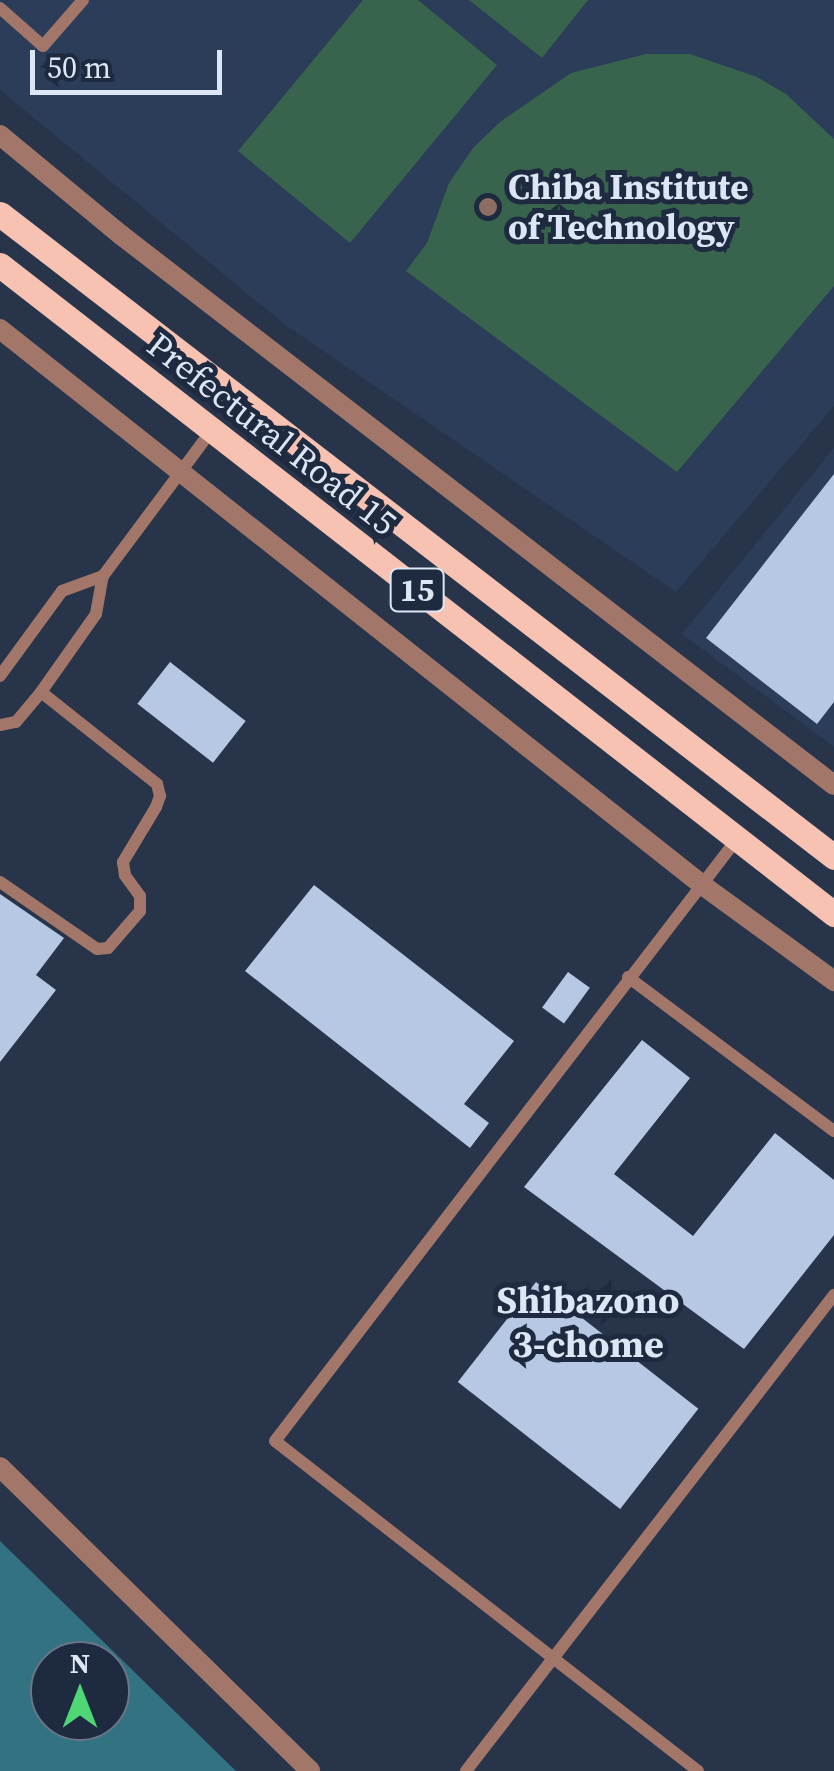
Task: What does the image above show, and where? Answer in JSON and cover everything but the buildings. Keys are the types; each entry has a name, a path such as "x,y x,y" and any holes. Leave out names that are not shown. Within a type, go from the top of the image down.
{"main road":[{"name":"Prefectural Road 15","path":"0,214 834,856"},
{"name":"Prefectural Road 15","path":"0,265 834,914"}],"street":[{"path":"0,135 120,234 834,785"},
{"path":"0,329 701,884 834,981"},
{"path":"0,1467 310,1771"}],"lane":[{"path":"0,8 43,46 83,0"},
{"path":"0,725 16,722 40,692 96,614 103,576 212,430"},
{"path":"0,676 62,591 103,576"},
{"path":"0,882 97,950 108,948 140,911 140,896 126,875 123,862 156,807 160,796 157,784 40,692"},
{"path":"698,1771 275,1441 737,840"},
{"path":"628,978 834,1131"},
{"path":"466,1771 834,1295"}],"shaded area":[{"name":"Chiba Institute of Technology","path":"0,0 834,0 834,406 676,592 284,324 0,90"},
{"path":"363,0 418,0 497,65 350,243 238,151"},
{"path":"469,0 588,0 542,58"},
{"path":"646,54 690,54 757,77 786,94 834,139 834,286 677,472 406,271 427,243 449,183 473,148 500,122 571,73"},
{"path":"834,448 834,747 682,634"},
{"path":"0,1541 103,1641 30,1641 30,1741 130,1741 130,1668 236,1771 0,1771"}],"place":[{"name":"Chiba Institute of Technology","path":"488,207"}],"district":[{"name":"Shibazono 3-chome","path":"588,1323"}]}
